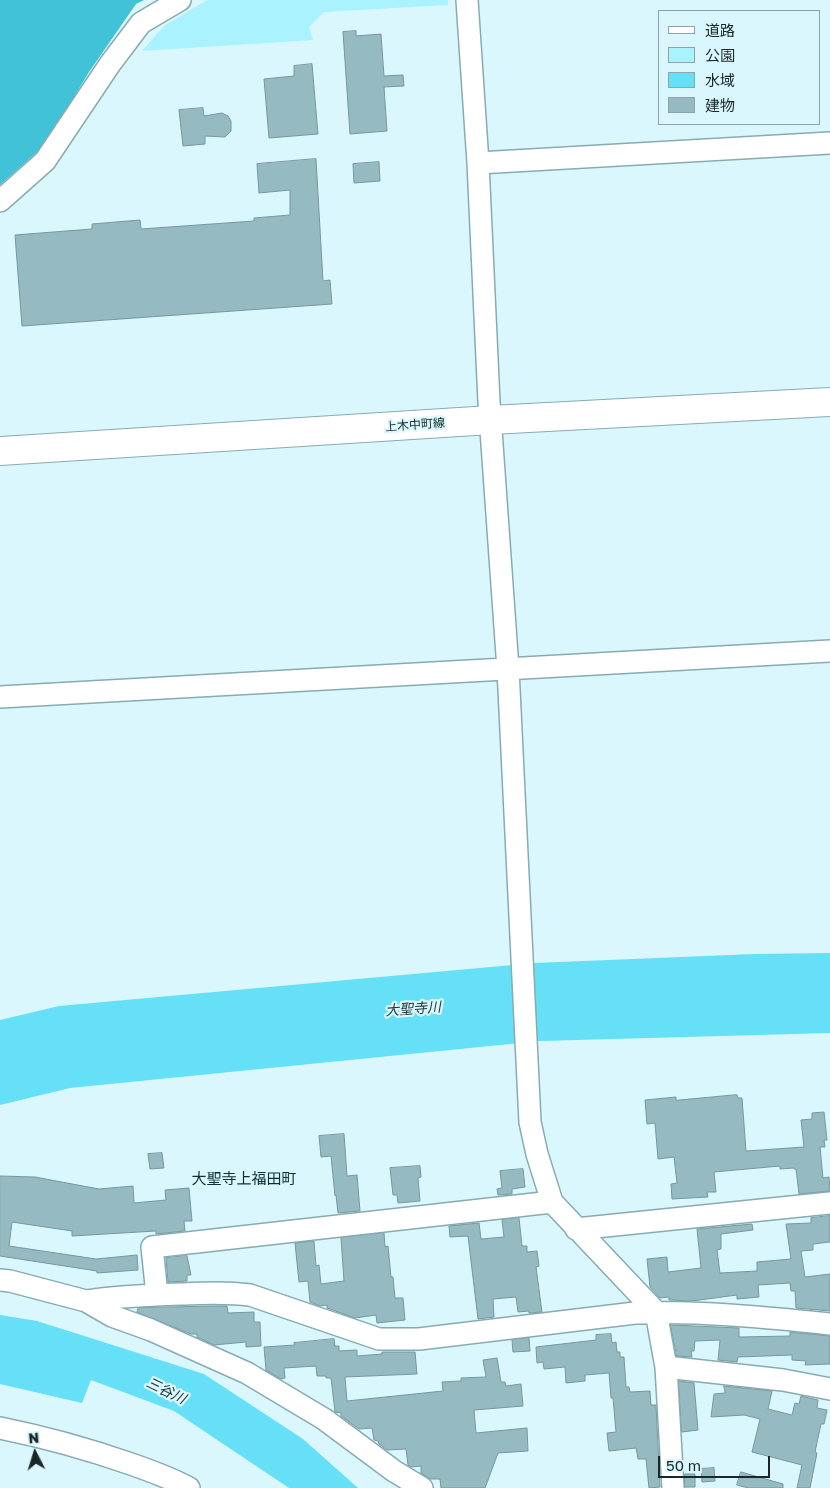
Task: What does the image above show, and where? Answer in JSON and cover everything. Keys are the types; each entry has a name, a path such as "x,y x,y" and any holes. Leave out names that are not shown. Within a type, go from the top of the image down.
{"main road":[{"name":"上木中町線","path":"0,451 491,420 830,402"}],"street":[{"path":"0,201 45,161 110,64 141,23 180,0"},
{"path":"466,0 478,163 491,420 508,669 530,1122 537,1154 552,1202 656,1312 666,1367 673,1488"},
{"path":"478,163 830,143"},
{"path":"0,697 830,651"},
{"path":"157,1294 152,1247 552,1202"},
{"path":"576,1229 830,1203"},
{"path":"0,1280 86,1301 112,1316 151,1330 247,1373 324,1419 394,1471 422,1488"},
{"path":"86,1301 115,1296 230,1292 250,1295 379,1339 419,1339 635,1312 734,1315 830,1324"},
{"path":"666,1367 783,1380 830,1389"},
{"path":"0,1428 63,1442 104,1455 189,1488"}],"green space":[{"path":"207,0 448,0 448,5 324,12 309,27 313,40 142,51 164,26"}],"shaded area":[{"path":"0,0 144,0 136,4 89,72 45,145 0,185"}],"water":[{"name":"大聖寺川","path":"830,953 830,1033 540,1041 70,1088 0,1105 0,1020 59,1006 535,963 755,954"},
{"name":"三谷川","path":"0,1315 37,1321 204,1374 303,1439 358,1488 289,1488 174,1411 91,1380 82,1403 0,1384"}],"building":[{"path":"356,31 356,36 381,34 384,76 403,75 404,86 384,87 387,131 350,134 343,32"},
{"path":"312,64 318,134 269,138 264,79 294,76 294,66"},
{"path":"203,108 204,116 222,113 228,116 231,121 231,131 225,137 205,136 205,144 183,146 179,110"},
{"path":"316,159 323,281 330,280 332,304 22,326 15,235 92,229 92,224 140,220 141,229 254,221 254,218 290,215 290,190 259,193 257,164"},
{"path":"379,162 380,181 354,183 353,164"},
{"path":"737,1095 738,1098 742,1098 746,1151 804,1147 801,1120 812,1119 812,1113 824,1112 827,1140 824,1140 825,1147 820,1147 823,1178 829,1177 830,1191 799,1194 796,1169 780,1169 780,1166 714,1172 716,1192 707,1192 708,1197 672,1199 671,1184 677,1183 674,1157 658,1159 655,1123 647,1124 645,1100 676,1097 676,1100"},
{"path":"344,1134 347,1176 357,1175 360,1211 338,1213 331,1156 321,1157 319,1136"},
{"path":"162,1153 164,1168 150,1169 148,1154"},
{"path":"420,1166 421,1177 418,1178 420,1201 398,1203 397,1195 393,1195 390,1168"},
{"path":"523,1169 525,1187 512,1189 512,1194 498,1195 497,1189 502,1188 500,1171"},
{"path":"0,1176 35,1177 99,1189 133,1186 134,1203 166,1200 165,1190 189,1188 192,1221 184,1221 185,1231 156,1234 156,1231 72,1236 72,1231 12,1222 9,1246 96,1259 137,1255 138,1270 97,1273 97,1271 0,1256"},
{"path":"830,1216 830,1242 813,1244 813,1250 801,1251 805,1277 830,1274 830,1311 796,1308 795,1291 791,1291 790,1283 758,1285 759,1297 737,1299 737,1295 692,1301 669,1300 669,1297 660,1298 650,1287 647,1259 667,1257 668,1272 701,1268 697,1229 752,1224 753,1230 721,1234 721,1249 717,1250 720,1273 757,1271 757,1262 791,1259 786,1224 811,1223 811,1218"},
{"path":"519,1218 522,1246 527,1246 527,1252 537,1251 539,1266 536,1267 542,1312 518,1312 516,1297 493,1299 494,1317 478,1319 468,1236 450,1237 449,1226 479,1223 481,1239 504,1237 502,1220"},
{"path":"384,1233 385,1247 388,1246 395,1298 403,1298 405,1320 377,1323 376,1315 355,1318 327,1308 327,1305 320,1306 310,1302 308,1281 299,1282 295,1243 314,1241 316,1266 319,1265 321,1284 344,1281 341,1238"},
{"path":"187,1256 191,1275 187,1275 187,1281 168,1282 166,1258"},
{"path":"227,1306 228,1313 254,1312 254,1322 260,1322 261,1346 246,1347 246,1342 214,1345 197,1337 197,1334 191,1334 137,1312 138,1308"},
{"path":"671,1325 739,1328 739,1337 790,1336 790,1332 830,1336 830,1364 805,1365 806,1361 792,1360 792,1355 738,1357 737,1362 718,1360 720,1340 695,1341 694,1351 691,1351 692,1357 677,1356"},
{"path":"611,1334 612,1343 616,1342 617,1352 620,1352 620,1357 624,1357 626,1387 629,1387 630,1392 650,1391 651,1405 656,1405 660,1487 649,1488 646,1459 638,1459 636,1448 609,1451 607,1433 616,1432 609,1373 585,1375 585,1381 566,1383 565,1367 544,1369 543,1362 537,1363 536,1347 596,1340 596,1335"},
{"path":"529,1338 530,1351 513,1352 512,1340"},
{"path":"334,1339 335,1346 339,1346 339,1351 357,1350 357,1356 382,1354 382,1352 415,1352 417,1374 345,1377 347,1401 443,1391 442,1382 461,1381 461,1378 486,1377 483,1360 497,1358 501,1382 505,1382 506,1386 521,1384 523,1406 474,1410 476,1433 527,1428 528,1451 498,1453 485,1488 441,1488 440,1479 430,1479 421,1473 421,1466 411,1467 408,1465 406,1449 387,1450 378,1441 374,1440 372,1428 359,1429 341,1416 341,1413 335,1412 331,1378 317,1376 316,1366 284,1368 285,1378 281,1379 266,1370 264,1347 295,1345 294,1343"},
{"path":"679,1381 694,1383 698,1430 682,1432"},
{"path":"724,1386 772,1391 768,1409 792,1415 795,1403 799,1404 801,1396 818,1400 817,1408 827,1410 824,1424 821,1424 810,1488 797,1488 802,1465 752,1452 760,1419 744,1415 711,1417 714,1394 725,1393"},
{"path":"714,1468 715,1481 702,1482 701,1469"},
{"path":"741,1472 783,1484 783,1488 748,1488 737,1485"},
{"path":"685,1474 695,1474 695,1487 685,1487"}],"district":[{"name":"大聖寺上福田町","path":"244,1179"}]}
